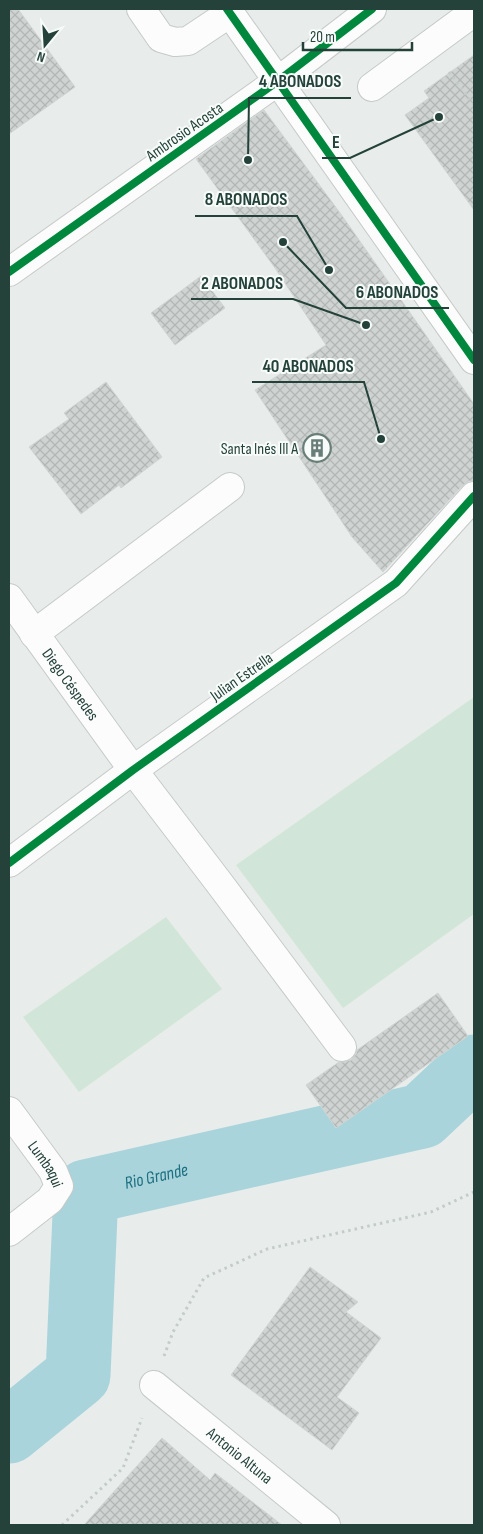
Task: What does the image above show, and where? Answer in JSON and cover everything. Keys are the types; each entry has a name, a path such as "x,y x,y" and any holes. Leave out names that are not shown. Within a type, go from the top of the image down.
{"street":[{"path":"142,9 161,38 175,42 188,41 228,11 474,360"},
{"name":"Ambrosio Acosta","path":"9,272 278,81 372,9"},
{"path":"372,87 474,12"},
{"path":"34,634 230,487"},
{"name":"Julian Estrella","path":"9,863 133,770 396,583 474,496"},
{"name":"Diego Céspedes","path":"9,598 133,770 342,1048"},
{"name":"Lumbaqui","path":"9,1111 53,1171 59,1186 50,1200 9,1232"},
{"name":"Antonio Altuna","path":"154,1385 326,1525"}],"path":[{"path":"428,46 474,105"},
{"path":"62,1525 123,1468 173,1332 204,1278 267,1249 432,1212 474,1192"}],"green space":[{"path":"474,697 474,914 343,1008 236,865"},
{"path":"166,917 222,989 79,1092 23,1017"}],"building":[{"path":"9,9 18,9 75,87 9,134"},
{"path":"474,55 474,210 405,115 429,98 424,91"},
{"path":"264,110 343,217 474,404 474,481 469,481 462,486 383,572 352,537 255,390 326,345 275,268 196,159"},
{"path":"201,276 225,308 175,345 151,313"},
{"path":"106,382 162,457 121,488 119,485 81,514 29,447 69,419 64,413"},
{"path":"438,993 468,1036 336,1128 306,1085 339,1062 351,1060 357,1050"},
{"path":"310,1267 358,1302 346,1312 381,1338 337,1397 359,1413 332,1450 231,1375"},
{"path":"162,1438 210,1480 215,1473 282,1525 84,1525"}],"waterway":[{"name":"Rio Grande","path":"9,1431 78,1375 86,1192 422,1116 474,1067"}],"cycle path":[{"path":"227,9 474,360"},
{"path":"9,272 278,81 372,9"},
{"path":"9,863 133,770 396,583 474,496"}],"place":[{"name":"E","path":"439,117"},
{"name":"4 ABONADOS","path":"248,160"},
{"name":"6 ABONADOS","path":"283,242"},
{"name":"8 ABONADOS","path":"329,270"},
{"name":"2 ABONADOS","path":"366,325"},
{"name":"40 ABONADOS","path":"381,439"},
{"name":"Santa Inés III A","path":"317,448"}]}
